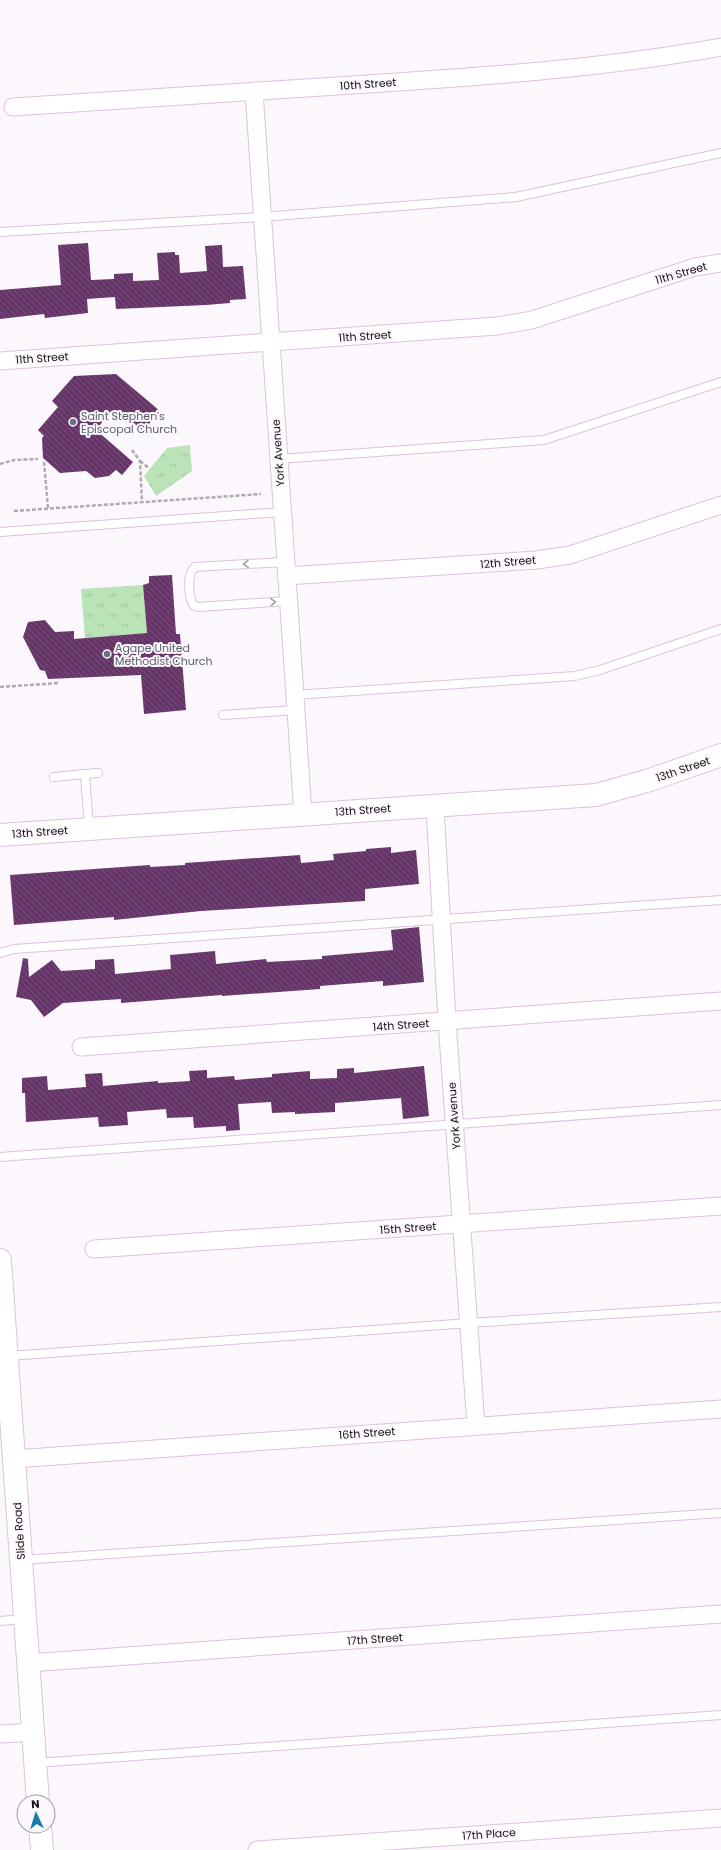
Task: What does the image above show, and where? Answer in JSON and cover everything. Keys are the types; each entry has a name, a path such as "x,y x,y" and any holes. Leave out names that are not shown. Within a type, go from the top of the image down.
{"street":[{"name":"10th Street","path":"13,107 447,79 573,68 661,57 721,47"},
{"name":"York Avenue","path":"254,91 303,814"},
{"name":"11th Street","path":"0,361 497,326 532,320 694,267 721,263"},
{"name":"12th Street","path":"286,569 483,564 538,560 570,555 721,505"},
{"name":"13th Street","path":"0,835 596,795 650,780 721,755"},
{"name":"York Avenue","path":"435,806 447,1021 476,1426"},
{"name":"14th Street","path":"81,1047 721,1001"},
{"name":"15th Street","path":"94,1249 721,1206"},
{"name":"Slide Road","path":"0,1260 1,1291 7,1356 5,1400 14,1459 37,1794"},
{"name":"16th Street","path":"14,1459 721,1409"},
{"name":"17th Street","path":"28,1663 721,1614"},
{"path":"0,1734 33,1732"},
{"name":"17th Place","path":"257,1850 721,1818"},
{"path":"40,1834 40,1850"}],"lane":[{"path":"0,232 262,217 516,198 721,153"},
{"path":"278,459 544,440 721,382"},
{"path":"0,532 282,512"},
{"path":"286,569 195,567 189,575 191,600 193,605 198,607 288,602"},
{"path":"223,715 295,702 575,676 600,670 721,629"},
{"path":"54,777 98,773"},
{"path":"85,774 89,829"},
{"path":"0,953 14,949 442,918 721,900"},
{"path":"0,1157 721,1105"},
{"path":"7,1356 469,1323 721,1307"},
{"path":"21,1560 721,1513"},
{"path":"0,1621 25,1619"},
{"path":"35,1763 721,1715"}],"path":[{"path":"132,450 140,461 149,468"},
{"path":"0,464 14,460 38,459"},
{"path":"140,461 142,502"},
{"path":"44,462 48,508"},
{"path":"14,511 262,494"},
{"path":"0,687 59,683"}],"green space":[{"path":"190,445 192,471 156,496 144,476 167,448"},
{"path":"143,585 147,633 85,638 81,589"}],"building":[{"path":"88,243 91,280 114,279 114,274 133,273 133,281 159,280 157,253 175,252 175,255 179,255 180,273 207,271 205,246 222,245 223,267 243,266 246,299 230,300 230,303 206,305 116,309 115,297 87,299 88,313 45,318 44,314 0,319 0,290 61,285 58,245"},
{"name":"Saint Stephen's Episcopal Church","path":"116,374 160,411 143,431 120,411 117,415 111,411 96,430 133,462 122,475 116,470 109,476 95,478 86,471 60,473 43,458 42,438 44,436 38,430 58,407 52,401 74,376"},
{"name":"Agape United Methodist Church","path":"172,575 176,634 180,634 186,710 144,714 141,675 48,679 45,671 40,670 23,637 28,622 45,620 55,632 74,631 74,639 147,633 143,585 149,583 149,576"},
{"path":"391,847 391,853 416,850 419,884 365,889 365,901 201,911 114,920 114,917 14,925 10,875 150,865 150,867 185,865 185,863 300,855 301,863 334,860 333,854"},
{"path":"419,927 424,982 383,986 383,981 320,986 320,989 121,1003 121,999 63,1003 44,1017 31,1000 16,997 23,958 28,959 29,977 52,960 61,971 95,969 95,960 114,959 115,974 171,969 170,955 215,951 216,964 266,959 267,962 322,959 322,956 393,950 391,930"},
{"path":"424,1066 429,1116 403,1119 401,1098 335,1103 335,1112 295,1114 295,1112 272,1113 271,1102 238,1104 240,1130 226,1131 226,1126 194,1128 193,1117 167,1118 166,1109 127,1112 128,1125 99,1127 98,1117 26,1122 25,1093 22,1093 22,1078 47,1076 48,1090 86,1087 85,1074 102,1073 103,1086 158,1081 158,1083 190,1081 189,1071 207,1070 207,1078 234,1076 235,1080 272,1077 272,1074 310,1071 310,1079 337,1078 337,1069 354,1068 354,1073"}],"place":[{"name":"Saint Stephen's Episcopal Church","path":"73,422"},
{"name":"Agape United Methodist Church","path":"107,654"}]}
